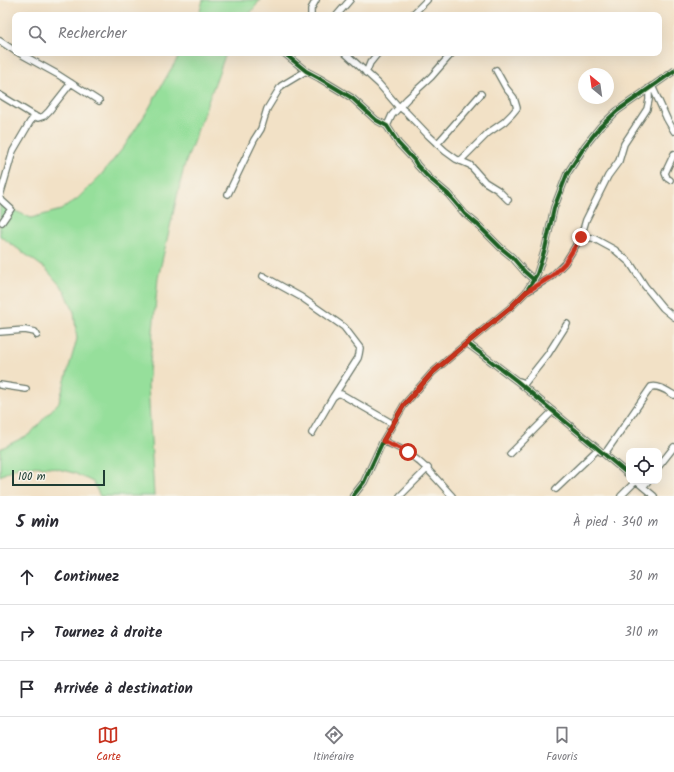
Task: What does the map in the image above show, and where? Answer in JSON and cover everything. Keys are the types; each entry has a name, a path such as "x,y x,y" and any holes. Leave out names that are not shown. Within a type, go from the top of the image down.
{"street":[{"path":"311,12 316,0"},
{"path":"340,12 350,0"},
{"path":"415,12 427,0"},
{"path":"0,41 12,49"},
{"path":"24,56 57,74 99,101"},
{"path":"288,56 306,71 352,98 376,120 387,126 398,143 417,165 448,194 465,214 500,248 512,257 534,280"},
{"path":"348,56 379,84 397,105 406,112 437,144 456,159 470,165 485,182 498,190 508,200"},
{"path":"366,73 370,63 376,56"},
{"path":"387,126 392,115 431,77 449,56"},
{"path":"460,160 517,108 514,98 506,88 496,70"},
{"path":"228,194 260,130 268,109 281,86 306,71"},
{"path":"353,496 364,482 383,441 404,405 432,373 510,308 526,292 534,280 545,250 554,208 566,174 585,146 600,127 617,111 674,71"},
{"path":"0,95 38,118 44,116 49,111 71,83"},
{"path":"651,87 674,132"},
{"path":"526,292 552,276 565,263 581,237 586,220 608,176 619,161 624,144 647,109 651,87"},
{"path":"437,144 480,94"},
{"path":"2,222 11,209 0,198 13,151 35,116"},
{"path":"670,180 665,173 674,154"},
{"path":"581,237 593,238 616,250 630,263 645,286 663,308 674,317"},
{"path":"263,276 301,297 344,327 360,348 358,358 312,433"},
{"path":"517,381 525,383 548,354 567,324"},
{"path":"0,332 25,330 35,332 37,335"},
{"path":"467,343 517,381 626,472"},
{"path":"0,385 26,389"},
{"path":"600,450 606,452 651,387 656,386 662,388 674,395"},
{"path":"334,396 341,394 393,424"},
{"path":"510,454 553,411"},
{"path":"383,441 408,452 428,468 452,496"},
{"path":"662,462 674,447"},
{"path":"556,488 600,450"},
{"path":"400,496 428,468"},
{"path":"621,496 633,484"},
{"path":"640,484 654,496"}],"green space":[{"path":"203,0 260,0 251,12 200,12"},
{"path":"179,56 225,56 184,167 158,278 148,384 154,496 100,496 93,482 74,473 50,467 19,466 0,476 0,449 30,434 59,402 77,339 74,312 65,291 46,269 0,236 0,204 31,218 61,210 77,199 101,175 124,147 148,110"}],"cycle path":[{"path":"288,56 306,71 352,98 376,120 387,126 398,143 428,177 448,194 465,214 512,257 534,280"},
{"path":"353,496 364,482 383,441 404,405 432,373 510,308 526,292 537,274 545,249 554,208 567,174 585,146 600,127 617,111 674,71"},
{"path":"467,343 517,381 626,472"}],"route":[{"path":"408,452 383,441 404,405 432,373 510,308 526,292 552,276 565,263 581,237"}]}
